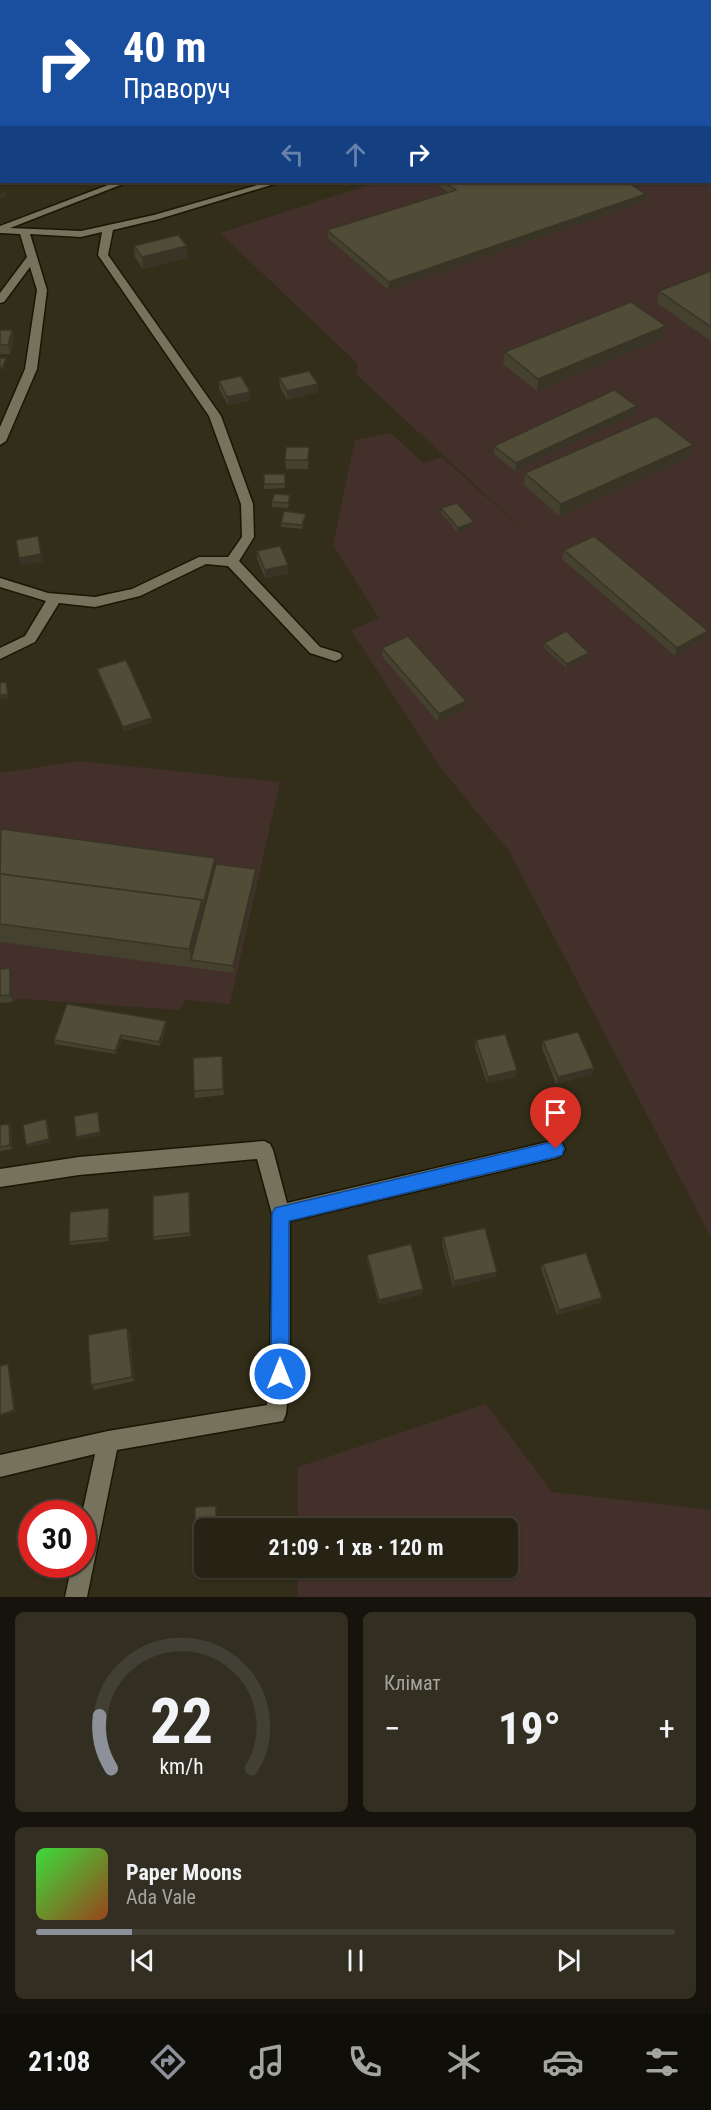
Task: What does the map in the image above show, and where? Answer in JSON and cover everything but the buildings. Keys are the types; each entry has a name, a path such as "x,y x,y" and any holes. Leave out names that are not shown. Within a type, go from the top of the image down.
{"street":[{"path":"0,229 120,183"},
{"path":"0,229 81,234 164,215 273,183"},
{"path":"108,228 103,255 215,416 247,504 248,537 232,562"},
{"path":"0,441 31,369 42,290 24,230"},
{"path":"0,300 32,257"},
{"path":"0,582 18,590 55,598 95,602 135,592 204,560 232,562 315,650 335,656"},
{"path":"0,654 30,639 55,598"},
{"path":"281,1214 556,1149"},
{"path":"0,1178 79,1166 264,1150 281,1214 280,1374 276,1414 108,1442 0,1466"},
{"path":"76,1597 108,1442"}],"shaded area":[{"path":"375,183 711,183 711,1237 509,851 439,766 351,630 379,618 333,545 355,440 391,433 423,463 442,457 531,537 357,375 357,363 220,233"},
{"path":"79,761 280,782 230,1004 186,1000 179,1010 23,999 0,1002 0,773"},
{"path":"486,1404 552,1492 711,1510 711,1597 298,1597 298,1578 518,1578 518,1518 298,1518 298,1467"}],"route":[{"path":"280,1374 281,1214 556,1149"}]}
